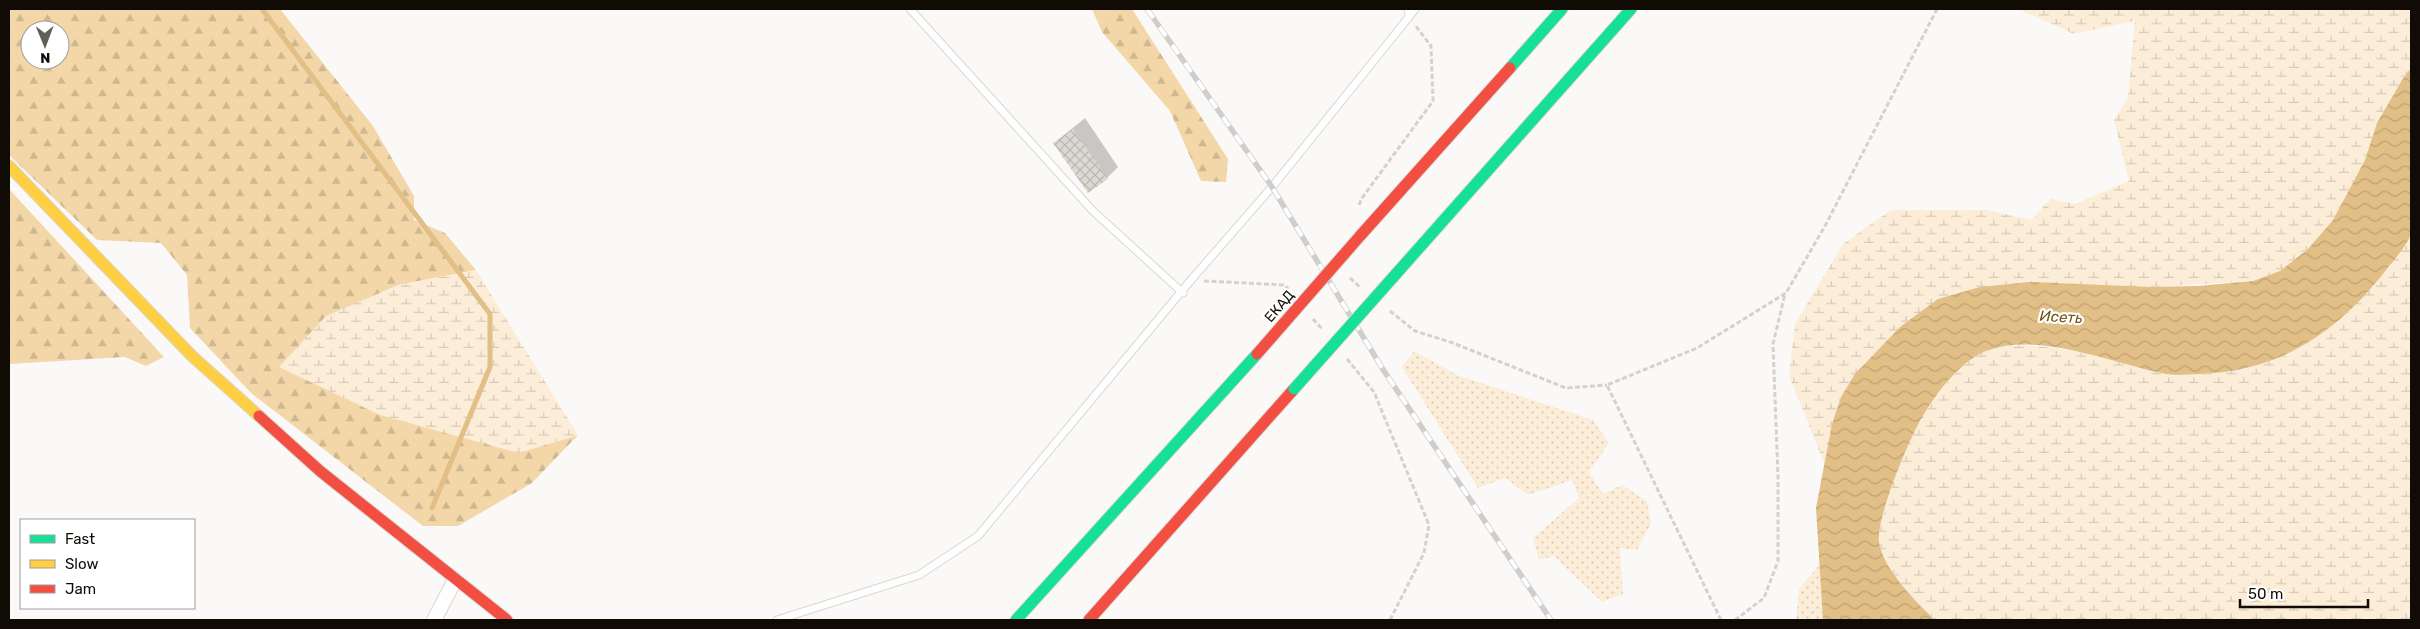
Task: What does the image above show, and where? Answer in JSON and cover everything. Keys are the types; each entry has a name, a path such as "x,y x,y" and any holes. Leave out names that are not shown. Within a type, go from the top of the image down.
{"main road":[{"name":"ЕКАД","path":"1016,620 1257,354 1562,9"},
{"path":"1089,620 1631,9"},
{"path":"9,166 192,356 320,471 507,620"}],"street":[{"path":"434,620 455,580"}],"lane":[{"path":"910,9 1094,211 1183,293"},
{"path":"1408,9 1409,17"},
{"path":"777,620 919,575 978,536 1183,293 1191,280 1272,187 1415,9"}],"path":[{"path":"1735,620 1764,598 1778,561 1778,477 1773,344 1786,293 1825,226 1937,9"},
{"path":"1191,280 1285,285 1292,293"},
{"path":"1721,620 1607,385 1697,348 1786,293"},
{"path":"1310,316 1323,331"},
{"path":"1342,354 1374,392 1429,525 1424,553 1390,620"}],"green space":[{"path":"9,9 280,9 373,126 414,196 414,220 445,233 476,270 398,285 518,453 578,435 532,483 458,526 423,526 251,393 190,328 187,275 161,243 97,240 9,155"},
{"path":"1092,9 1132,9 1228,159 1226,182 1201,181 1170,111 1102,32"},
{"path":"2018,9 2411,9 2411,68 2377,123 2365,160 2333,220 2307,250 2280,271 2253,281 2150,287 1841,397 1832,424 1825,465 1789,376 1795,324 1843,244 1891,210 1987,210 2032,220 2050,199 2075,204 2129,181 2114,120 2128,97 2135,21 2074,34"},
{"path":"9,189 164,357 146,366 125,357 9,364"},
{"path":"2411,233 2411,620 1935,620 1893,574 1882,553 1879,542 1880,531 1888,497 1911,439 1924,413 1945,385 1962,367 1981,353 1990,349 2007,346 2041,346 2093,355 2169,375 2236,370 2268,361 2297,348 2324,331 2348,311 2371,287"},
{"path":"476,270 578,435 518,453 380,415 279,367 326,316 398,285"},
{"path":"1414,351 1457,375 1593,420 1609,443 1589,472 1603,494 1622,485 1647,501 1651,524 1637,550 1620,548 1623,594 1602,602 1554,556 1539,560 1533,538 1579,498 1572,480 1528,495 1505,478 1478,488 1402,367"},
{"path":"1820,564 1823,620 1796,620 1799,589"}],"water":[{"name":"Исеть","path":"2411,68 2411,234 2396,258 2368,292 2348,312 2305,344 2282,356 2230,371 2170,375 2055,347 2032,345 2010,345 1979,354 1952,376 1936,395 1924,414 1895,477 1879,531 1879,542 1882,552 1893,574 1935,620 1823,620 1816,508 1832,424 1841,397 1855,374 1900,327 1938,299 1980,287 2029,282 2150,287 2198,286 2253,281 2280,271 2307,250 2333,220 2365,160 2377,123"}],"building":[{"path":"1073,129 1108,179 1088,193 1053,143"}],"waterway":[{"path":"262,9 490,314 490,367 432,508"}],"railway":[{"path":"1147,9 1272,187 1384,371 1551,620"}],"traffic: fast":[{"path":"1510,68 1562,9"},
{"path":"1396,274 1631,9"},
{"path":"1294,389 1396,274"},
{"path":"1016,620 1257,354"}],"traffic: slow":[{"path":"9,166 192,356 259,416"}],"traffic: jam":[{"path":"1360,236 1510,68"},
{"path":"1257,354 1360,236"},
{"path":"1089,620 1294,389"},
{"path":"259,416 320,471 507,620"}]}
